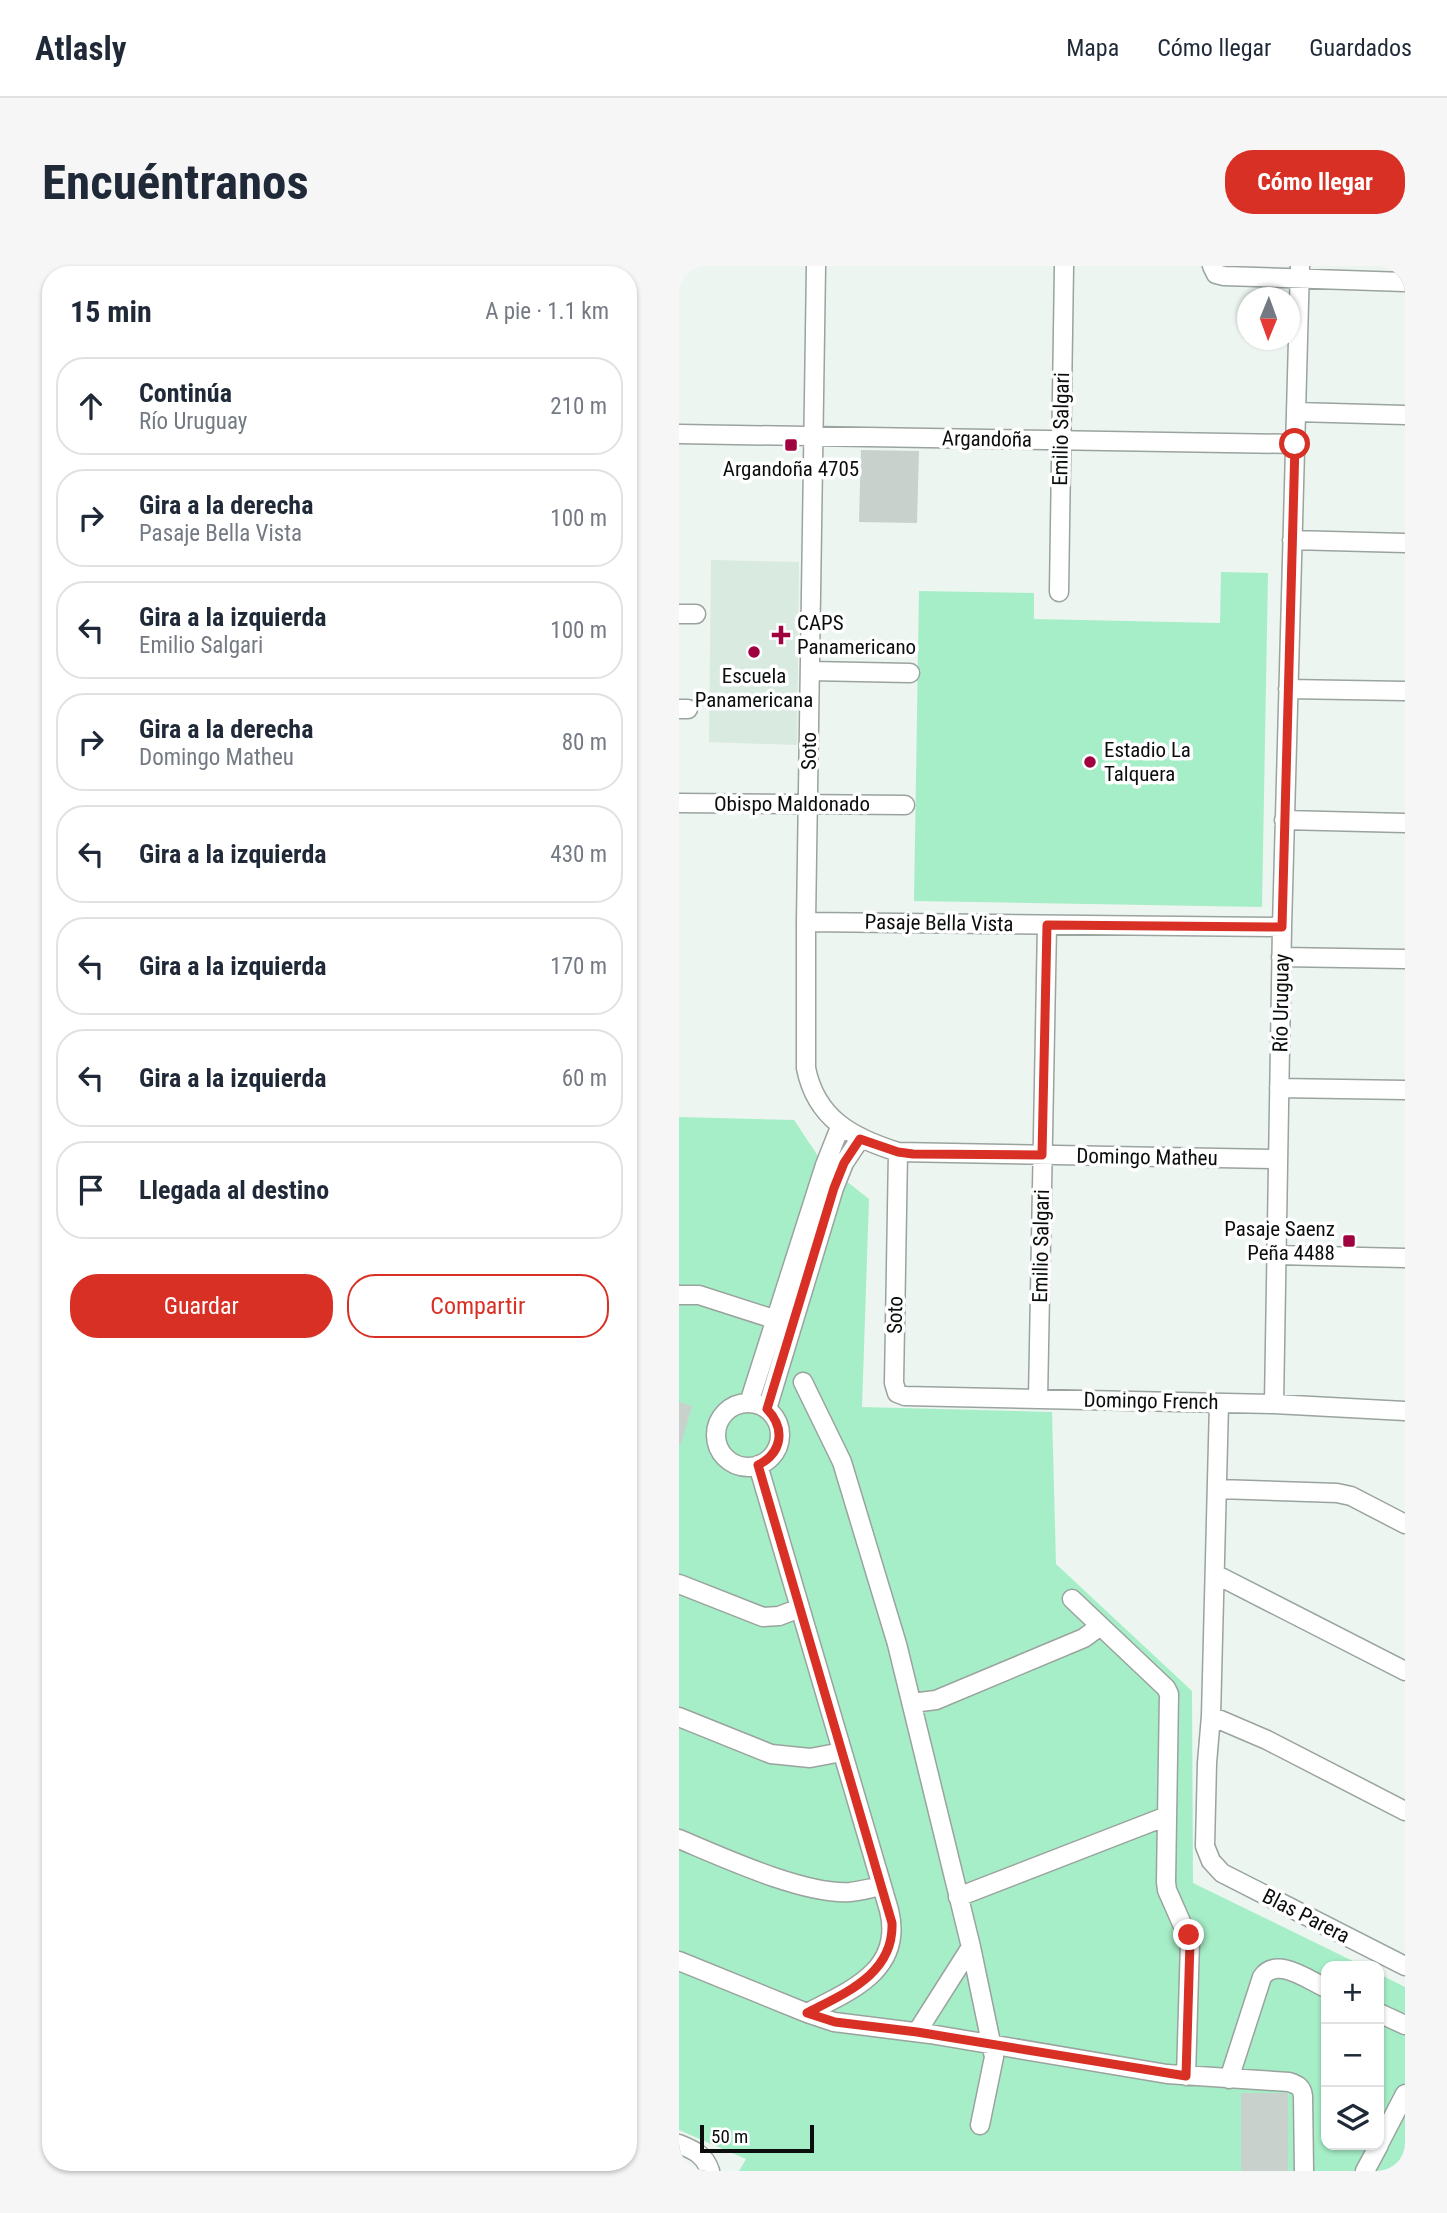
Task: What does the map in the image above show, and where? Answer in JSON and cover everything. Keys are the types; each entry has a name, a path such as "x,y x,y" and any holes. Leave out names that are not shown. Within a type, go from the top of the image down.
{"street":[{"name":"Soto","path":"806,1068 816,266"},
{"name":"Emilio Salgari","path":"1059,592 1064,266"},
{"path":"1212,266 1216,274 1224,276 1300,272 1405,282"},
{"name":"Río Uruguay","path":"1273,1404 1284,820 1300,272"},
{"path":"1296,412 1405,415"},
{"name":"Argandoña","path":"679,433 1295,444"},
{"path":"1292,540 1405,543"},
{"path":"810,671 910,673"},
{"path":"1288,689 1405,691"},
{"name":"Obispo Maldonado","path":"679,803 905,804"},
{"path":"1284,820 1405,823"},
{"name":"Pasaje Bella Vista","path":"806,922 1282,927"},
{"name":"Emilio Salgari","path":"1038,1399 1047,925"},
{"path":"1281,957 1405,959"},
{"name":"Domingo Matheu","path":"806,1068 812,1090 840,1127 860,1139 898,1152 1278,1159"},
{"path":"1279,1088 1405,1090"},
{"path":"767,1409 784,1322 825,1165 840,1127"},
{"path":"749,1403 784,1322 844,1163 860,1139"},
{"name":"Soto","path":"897,1393 894,1383 898,1152"},
{"path":"1276,1255 1405,1258"},
{"path":"679,1295 694,1294 784,1322"},
{"path":"803,1382 842,1462 897,1644 971,1947 992,2044 993,2066 980,2125"},
{"name":"Domingo French","path":"897,1393 905,1396 1273,1404 1405,1411"},
{"path":"749,1403 767,1409 774,1416 780,1435 774,1454 758,1465 736,1464 726,1458 716,1439 721,1418 739,1404 749,1403"},
{"path":"1219,1403 1211,1716 1267,1740 1405,1811"},
{"path":"758,1465 882,1886 892,1931 885,1954 875,1972 861,1985 807,2013"},
{"path":"1218,1489 1337,1493 1352,1496 1405,1524"},
{"path":"1215,1574 1405,1671"},
{"path":"679,1584 763,1617 779,1616 800,1608"},
{"path":"1072,1599 1166,1688 1169,1694 1167,1890 1190,1942 1186,2076"},
{"path":"912,1703 936,1700 1059,1649 1090,1635 1100,1626"},
{"name":"Blas Parera","path":"1211,1716 1205,1846 1211,1861 1222,1873 1403,1961"},
{"path":"679,1717 771,1754 810,1758 842,1752"},
{"path":"958,1897 1167,1816"},
{"path":"679,1839 815,1889 850,1892 882,1886"},
{"path":"917,2032 971,1947"},
{"path":"679,1961 835,2022 917,2032 1186,2076 1289,2082 1302,2089 1304,2171"},
{"path":"1229,2079 1262,1977 1267,1970 1275,1967 1284,1969 1321,1986"},
{"path":"1384,2015 1405,2025"},
{"path":"1384,2135 1405,2094"},
{"path":"679,2144 698,2153 706,2160 710,2171"},
{"path":"1365,2171 1376,2150"}],"shaded area":[{"name":"Escuela Panamericana","path":"711,560 799,562 797,745 709,742"}],"green space":[{"name":"Estadio La Talquera","path":"1221,572 1268,573 1262,907 914,901 919,591 1034,593 1034,619 1220,623"},
{"path":"679,1117 794,1120 822,1162 869,1199 862,1407 1052,1412 1056,1564 1192,1691 1193,1883 1353,1961 1321,1961 1321,2150 1384,2150 1384,1976 1405,1987 1405,2171 739,2171 746,2159 679,2130"}],"building":[{"path":"861,450 919,451 917,523 859,522"},
{"path":"679,1402 692,1406 681,1444 679,1444"},
{"path":"1241,2093 1288,2093 1288,2171 1241,2171"}],"place":[{"name":"Argandoña 4705","path":"791,445"},
{"name":"CAPS Panamericano","path":"781,635"},
{"name":"Escuela Panamericana","path":"754,652"},
{"name":"Estadio La Talquera","path":"1090,762"},
{"name":"Pasaje Saenz Peña 4488","path":"1349,1241"}],"route":[{"path":"1189,1935 1186,2076 917,2032 835,2022 807,2013 861,1985 875,1972 889,1944 892,1923 758,1465 774,1454 778,1445 779,1425 767,1409 834,1188 844,1163 860,1139 898,1152 913,1154 1042,1155 1047,925 1282,927 1295,444"}]}
